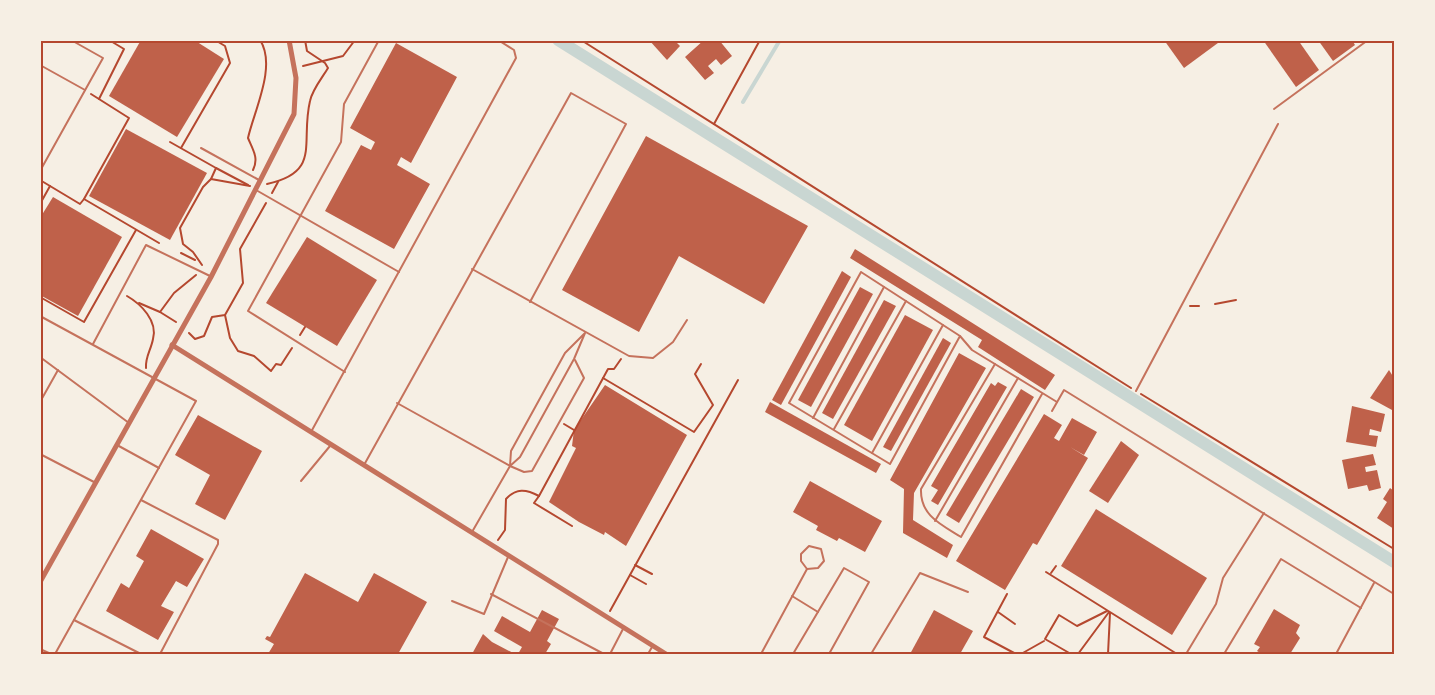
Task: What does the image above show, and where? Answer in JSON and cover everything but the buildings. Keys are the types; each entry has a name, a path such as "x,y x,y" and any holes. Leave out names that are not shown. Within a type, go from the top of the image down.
{"street":[{"path":"40,582 211,277 253,188 260,181 294,114 296,78 289,40"},
{"path":"172,345 666,654"}],"lane":[{"path":"40,171 103,58 71,40"},
{"path":"345,372 248,311 342,142 344,104 379,40"},
{"path":"311,432 516,58 514,50 498,40"},
{"path":"1274,109 1368,40"},
{"path":"40,65 85,90"},
{"path":"364,465 571,93 626,123 530,303"},
{"path":"1136,391 1278,124"},
{"path":"201,148 260,181"},
{"path":"253,188 399,272"},
{"path":"93,344 146,245 211,277"},
{"path":"472,269 585,333 625,354 641,359 653,358 673,342 687,320"},
{"path":"960,336 890,464 789,403 861,272 960,336 972,350 1057,402"},
{"path":"813,418 884,287"},
{"path":"833,430 906,301"},
{"path":"40,316 196,401 55,654"},
{"path":"873,453 943,325"},
{"path":"472,532 510,466 520,457 574,359 585,333"},
{"path":"510,466 511,451 565,353 585,333"},
{"path":"40,357 129,423"},
{"path":"397,403 510,466 524,472 532,471 584,378 574,359"},
{"path":"995,364 921,489 920,502 935,521 961,537 1042,394"},
{"path":"40,402 58,370"},
{"path":"935,521 1018,378"},
{"path":"1052,411 1064,390 1395,594"},
{"path":"117,445 159,468"},
{"path":"301,480 331,445"},
{"path":"40,454 96,483"},
{"path":"141,500 218,540 218,544 160,654"},
{"path":"1186,654 1216,604 1223,578 1264,513"},
{"path":"809,546 821,549 824,561 818,568 807,569 801,561 801,554 809,546"},
{"path":"452,601 484,614 510,555"},
{"path":"1224,654 1281,559 1361,608"},
{"path":"794,654 844,568 868,582 829,654"},
{"path":"761,654 807,569"},
{"path":"871,654 920,573 968,592"},
{"path":"1336,654 1375,582"},
{"path":"491,594 604,654"},
{"path":"792,596 818,612"},
{"path":"74,620 141,654"},
{"path":"610,654 624,626"},
{"path":"648,654 654,645"},
{"path":"40,650 51,654"}],"path":[{"path":"99,99 124,49 109,40"},
{"path":"181,148 230,63 225,46 215,40"},
{"path":"245,185 256,162 248,138 260,103 268,57 260,40"},
{"path":"294,67 325,63 343,56 355,40"},
{"path":"581,40 1136,391 1395,549"},
{"path":"714,124 759,40"},
{"path":"40,180 80,204 129,118 85,90"},
{"path":"170,142 253,188"},
{"path":"211,178 216,168"},
{"path":"278,182 240,249 243,283 225,315 230,338 238,351 254,356 271,371 276,364 281,365 305,327"},
{"path":"40,204 50,186"},
{"path":"84,199 160,243"},
{"path":"40,297 84,322 136,230"},
{"path":"160,312 174,293 194,279 202,264 179,252"},
{"path":"121,292 160,312 195,339 204,336 212,317 225,315"},
{"path":"1215,304 1236,300"},
{"path":"139,303 153,326 154,337 145,361 147,374"},
{"path":"1187,304 1198,306"},
{"path":"572,526 534,503 608,369 614,369 625,354"},
{"path":"603,378 694,432 713,405 695,374 701,364"},
{"path":"606,616 738,380"},
{"path":"494,545 505,530 506,500 518,491 528,489 538,496"},
{"path":"635,564 652,574"},
{"path":"1050,574 1056,566"},
{"path":"1046,572 1176,654"},
{"path":"630,575 646,584"},
{"path":"1007,594 984,637 1016,654"},
{"path":"997,611 1015,624"},
{"path":"1071,654 1045,639 1059,615 1077,626 1109,612"},
{"path":"1078,654 1109,612"},
{"path":"1108,654 1109,612"},
{"path":"1021,654 1044,641"}],"waterway":[{"path":"558,40 1394,562"},
{"path":"743,102 780,40"}]}
